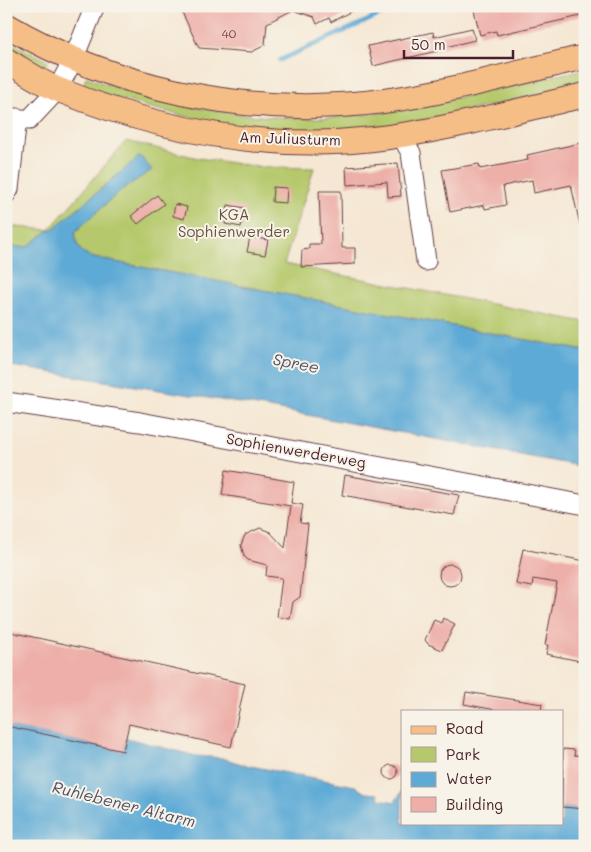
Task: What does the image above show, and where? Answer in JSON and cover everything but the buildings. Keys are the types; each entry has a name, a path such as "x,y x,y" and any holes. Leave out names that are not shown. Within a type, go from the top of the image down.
{"main road":[{"path":"6,25 73,60 153,86 209,99 265,105 326,106 403,98 585,57"},
{"name":"Am Juliusturm","path":"6,60 57,90 146,121 205,134 328,142 401,135 585,95"}],"lane":[{"path":"6,194 10,189 12,118 29,120 57,90 73,60 95,6"},
{"path":"401,135 411,153 426,261"},
{"name":"Sophienwerderweg","path":"6,402 140,422 585,505"}],"green space":[{"path":"6,40 48,61 44,70 6,49"},
{"path":"585,69 585,83 437,117 388,126 349,130 310,131 233,125 158,110 83,87 86,77 158,99 196,107 271,117 309,118 347,116 410,108"},
{"name":"KGA Sophienwerder","path":"126,141 198,158 261,167 314,168 284,264 585,322 585,351 89,256 80,249 76,242 75,232 121,190 151,170 140,156 52,230 49,230"},
{"path":"6,226 49,230 27,247 6,246"}],"water":[{"name":"Spree","path":"140,156 152,170 121,190 75,232 76,242 85,254 94,258 585,351 585,467 264,407 6,365 6,246 27,247 49,230 52,230"},
{"name":"Ruhlebener Altarm","path":"6,726 123,751 126,738 196,756 222,758 245,765 355,786 365,793 378,794 379,799 395,802 401,793 401,824 564,824 564,807 585,810 585,846 6,846"}],"waterway":[{"path":"280,60 400,6"}]}
